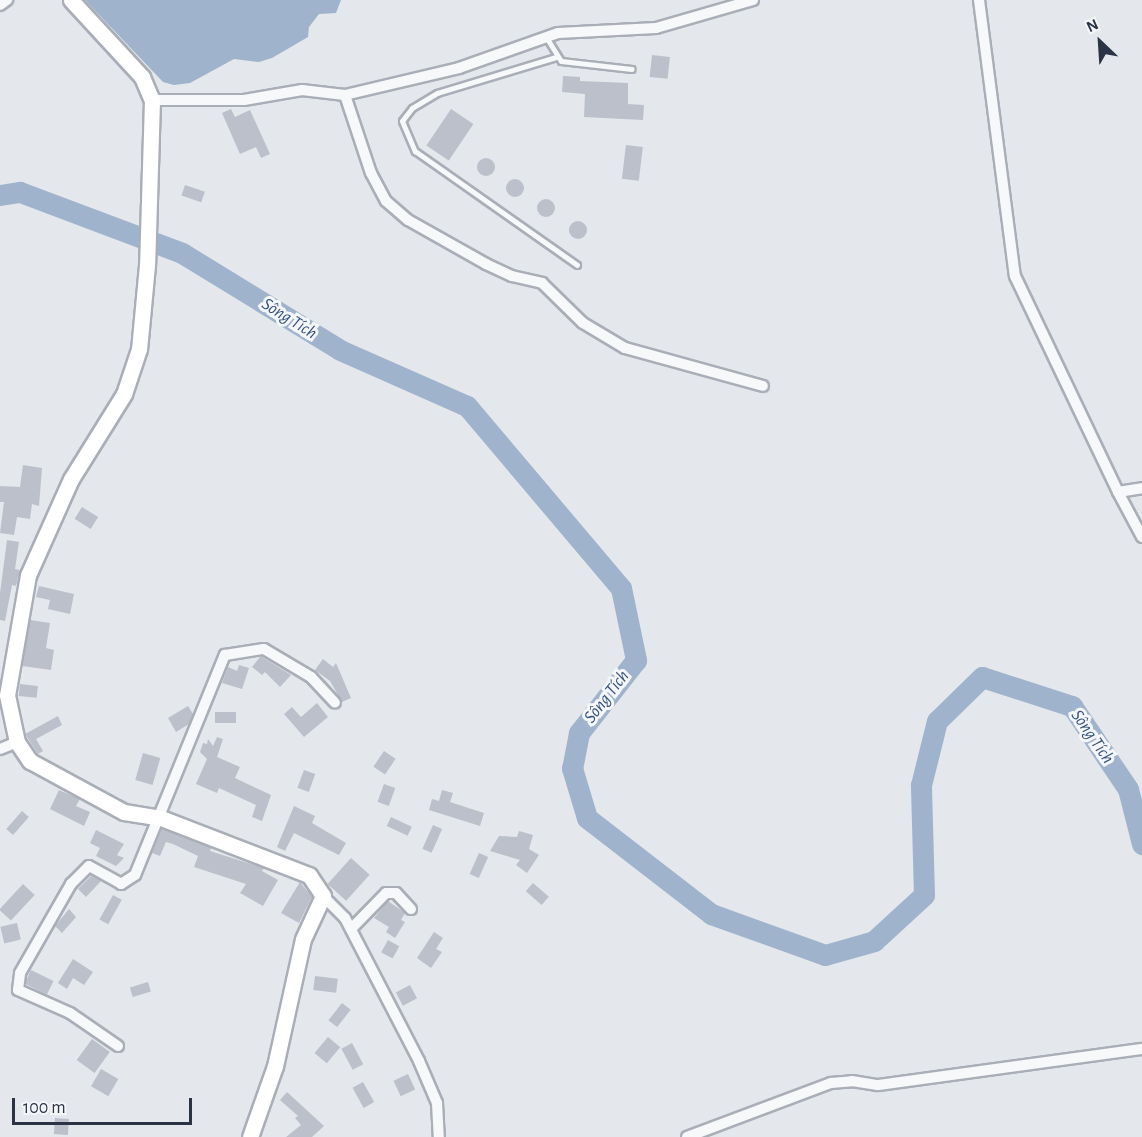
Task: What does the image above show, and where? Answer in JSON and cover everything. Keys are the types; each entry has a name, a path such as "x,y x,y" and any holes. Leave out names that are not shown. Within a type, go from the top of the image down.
{"street":[{"path":"0,5 7,0"},
{"path":"71,0 142,77 152,100 147,199 147,265 139,349 124,394 71,479 28,575 7,695 17,742 30,761 124,812 161,818 309,875 323,896 338,910 351,929 424,1071 437,1103 440,1137"},
{"path":"152,100 244,100 302,90 345,95 459,68 558,33 656,28 753,0"},
{"path":"979,0 1015,276 1118,492 1142,537"},
{"path":"345,95 371,173 386,201 408,220 486,264 512,276 542,283 583,322 625,348 763,386"},
{"path":"1118,492 1142,488"},
{"path":"118,1046 70,1013 21,993 18,984 82,870 89,866 126,885 135,875 161,818 225,656 264,649 311,677 335,703"},
{"path":"0,749 17,742"},
{"path":"351,929 386,893 396,893 411,909"},
{"path":"250,1137 275,1066 303,939 323,896"},
{"path":"687,1137 831,1083 852,1081 878,1085 1142,1049"}],"lane":[{"path":"546,37 556,57 569,63 632,69"},
{"path":"556,57 436,93 412,108 402,121 416,151 577,266"}],"water":[{"path":"85,0 341,0 336,13 319,14 309,27 308,37 272,58 259,62 234,59 190,83 174,85 163,82"}],"building":[{"path":"652,55 670,57 668,79 650,77"},
{"path":"563,76 580,77 580,81 628,83 628,104 644,105 643,120 584,117 585,94 562,92"},
{"path":"231,109 235,117 250,110 270,154 261,158 256,147 240,154 222,113"},
{"path":"451,109 473,124 449,161 426,145"},
{"path":"626,145 643,147 639,181 622,179"},
{"path":"486,158 492,161 495,167 492,173 486,176 480,173 477,167 480,161"},
{"path":"515,179 521,182 524,188 521,194 515,197 509,194 506,188 509,182"},
{"path":"185,185 205,192 201,202 181,195"},
{"path":"546,199 552,202 555,208 552,214 546,217 540,214 537,208 540,202"},
{"path":"578,221 584,224 587,230 584,236 578,239 572,236 569,230 572,224"},
{"path":"23,465 42,468 39,506 32,504 30,519 17,517 14,535 0,533 4,502 0,502 0,486 20,487"},
{"path":"82,507 98,517 91,529 75,519"},
{"path":"7,540 19,542 15,569 20,570 16,586 12,585 5,621 0,620 0,593"},
{"path":"39,586 74,594 70,614 48,609 50,600 36,597"},
{"path":"30,620 50,623 46,648 54,650 51,670 22,666"},
{"path":"260,657 291,675 280,687 265,672 262,675 252,667"},
{"path":"323,659 333,667 336,663 351,698 342,702 330,681 315,670"},
{"path":"239,665 249,668 242,689 222,683 228,667 237,671"},
{"path":"20,684 38,686 37,698 19,696"},
{"path":"317,703 328,717 304,737 284,714 292,707 301,717"},
{"path":"188,706 193,714 189,724 176,732 168,718"},
{"path":"215,712 236,712 236,723 215,723"},
{"path":"58,716 62,725 36,739 43,751 38,754 25,734"},
{"path":"217,737 223,739 217,757 240,767 235,778 271,795 262,821 252,817 256,805 219,788 217,793 196,784 207,759 200,752 203,743 207,744 208,739 213,746"},
{"path":"384,751 396,759 385,775 373,767"},
{"path":"143,753 160,758 153,785 135,780"},
{"path":"304,770 315,774 309,792 298,788"},
{"path":"384,784 395,788 389,806 378,802"},
{"path":"59,790 80,799 76,806 90,812 84,826 50,809"},
{"path":"442,790 453,793 450,802 484,813 480,826 429,810 432,799 439,801"},
{"path":"294,806 315,816 312,823 346,843 339,855 294,833 285,851 277,847"},
{"path":"22,811 29,817 13,835 6,829"},
{"path":"391,817 412,827 408,836 387,826"},
{"path":"433,825 442,829 432,853 422,849"},
{"path":"162,829 211,848 210,851 264,868 262,871 278,880 263,906 240,893 246,884 194,867 198,856 173,844 166,842 160,856 152,853"},
{"path":"96,830 124,844 117,855 124,858 116,866 96,856 100,848 90,843"},
{"path":"519,831 533,835 529,849 539,855 527,873 516,865 520,860 490,851 499,836 517,837"},
{"path":"479,853 488,857 479,878 470,874"},
{"path":"351,858 370,875 346,901 328,884"},
{"path":"91,876 101,881 86,897 78,889"},
{"path":"300,882 312,897 299,923 281,913"},
{"path":"533,883 549,897 542,905 526,891"},
{"path":"23,884 35,895 11,921 0,909"},
{"path":"113,895 122,900 108,924 99,919"},
{"path":"388,901 405,913 401,920 405,922 395,938 386,932 389,927 374,918"},
{"path":"69,909 76,917 62,933 55,926"},
{"path":"17,923 21,940 4,943 0,927"},
{"path":"434,932 443,938 436,949 442,952 431,968 417,958"},
{"path":"388,940 399,946 393,959 381,952"},
{"path":"73,959 93,972 84,985 73,978 67,989 58,983"},
{"path":"31,970 53,981 47,994 24,983"},
{"path":"315,976 338,979 336,993 313,990"},
{"path":"148,982 151,992 133,997 130,988"},
{"path":"410,985 417,998 403,1006 396,993"},
{"path":"342,1003 351,1010 337,1027 328,1020"},
{"path":"328,1037 340,1047 327,1063 315,1053"},
{"path":"92,1039 110,1052 95,1073 77,1060"},
{"path":"352,1043 363,1064 353,1070 341,1049"},
{"path":"101,1069 118,1079 108,1096 91,1086"},
{"path":"408,1074 415,1089 401,1096 393,1081"},
{"path":"363,1082 374,1102 364,1108 353,1088"},
{"path":"287,1092 324,1126 312,1137 286,1137 301,1125 295,1118 298,1116 280,1100"},
{"path":"55,1118 69,1119 68,1135 54,1134"}],"waterway":[{"name":"Sông Tích","path":"0,195 20,192 182,253 340,350 467,406 621,588 636,660 579,733 572,768 587,818 711,914 825,955 874,941 924,895 921,785 937,721 982,677 1072,706 1128,789 1142,844"}]}
